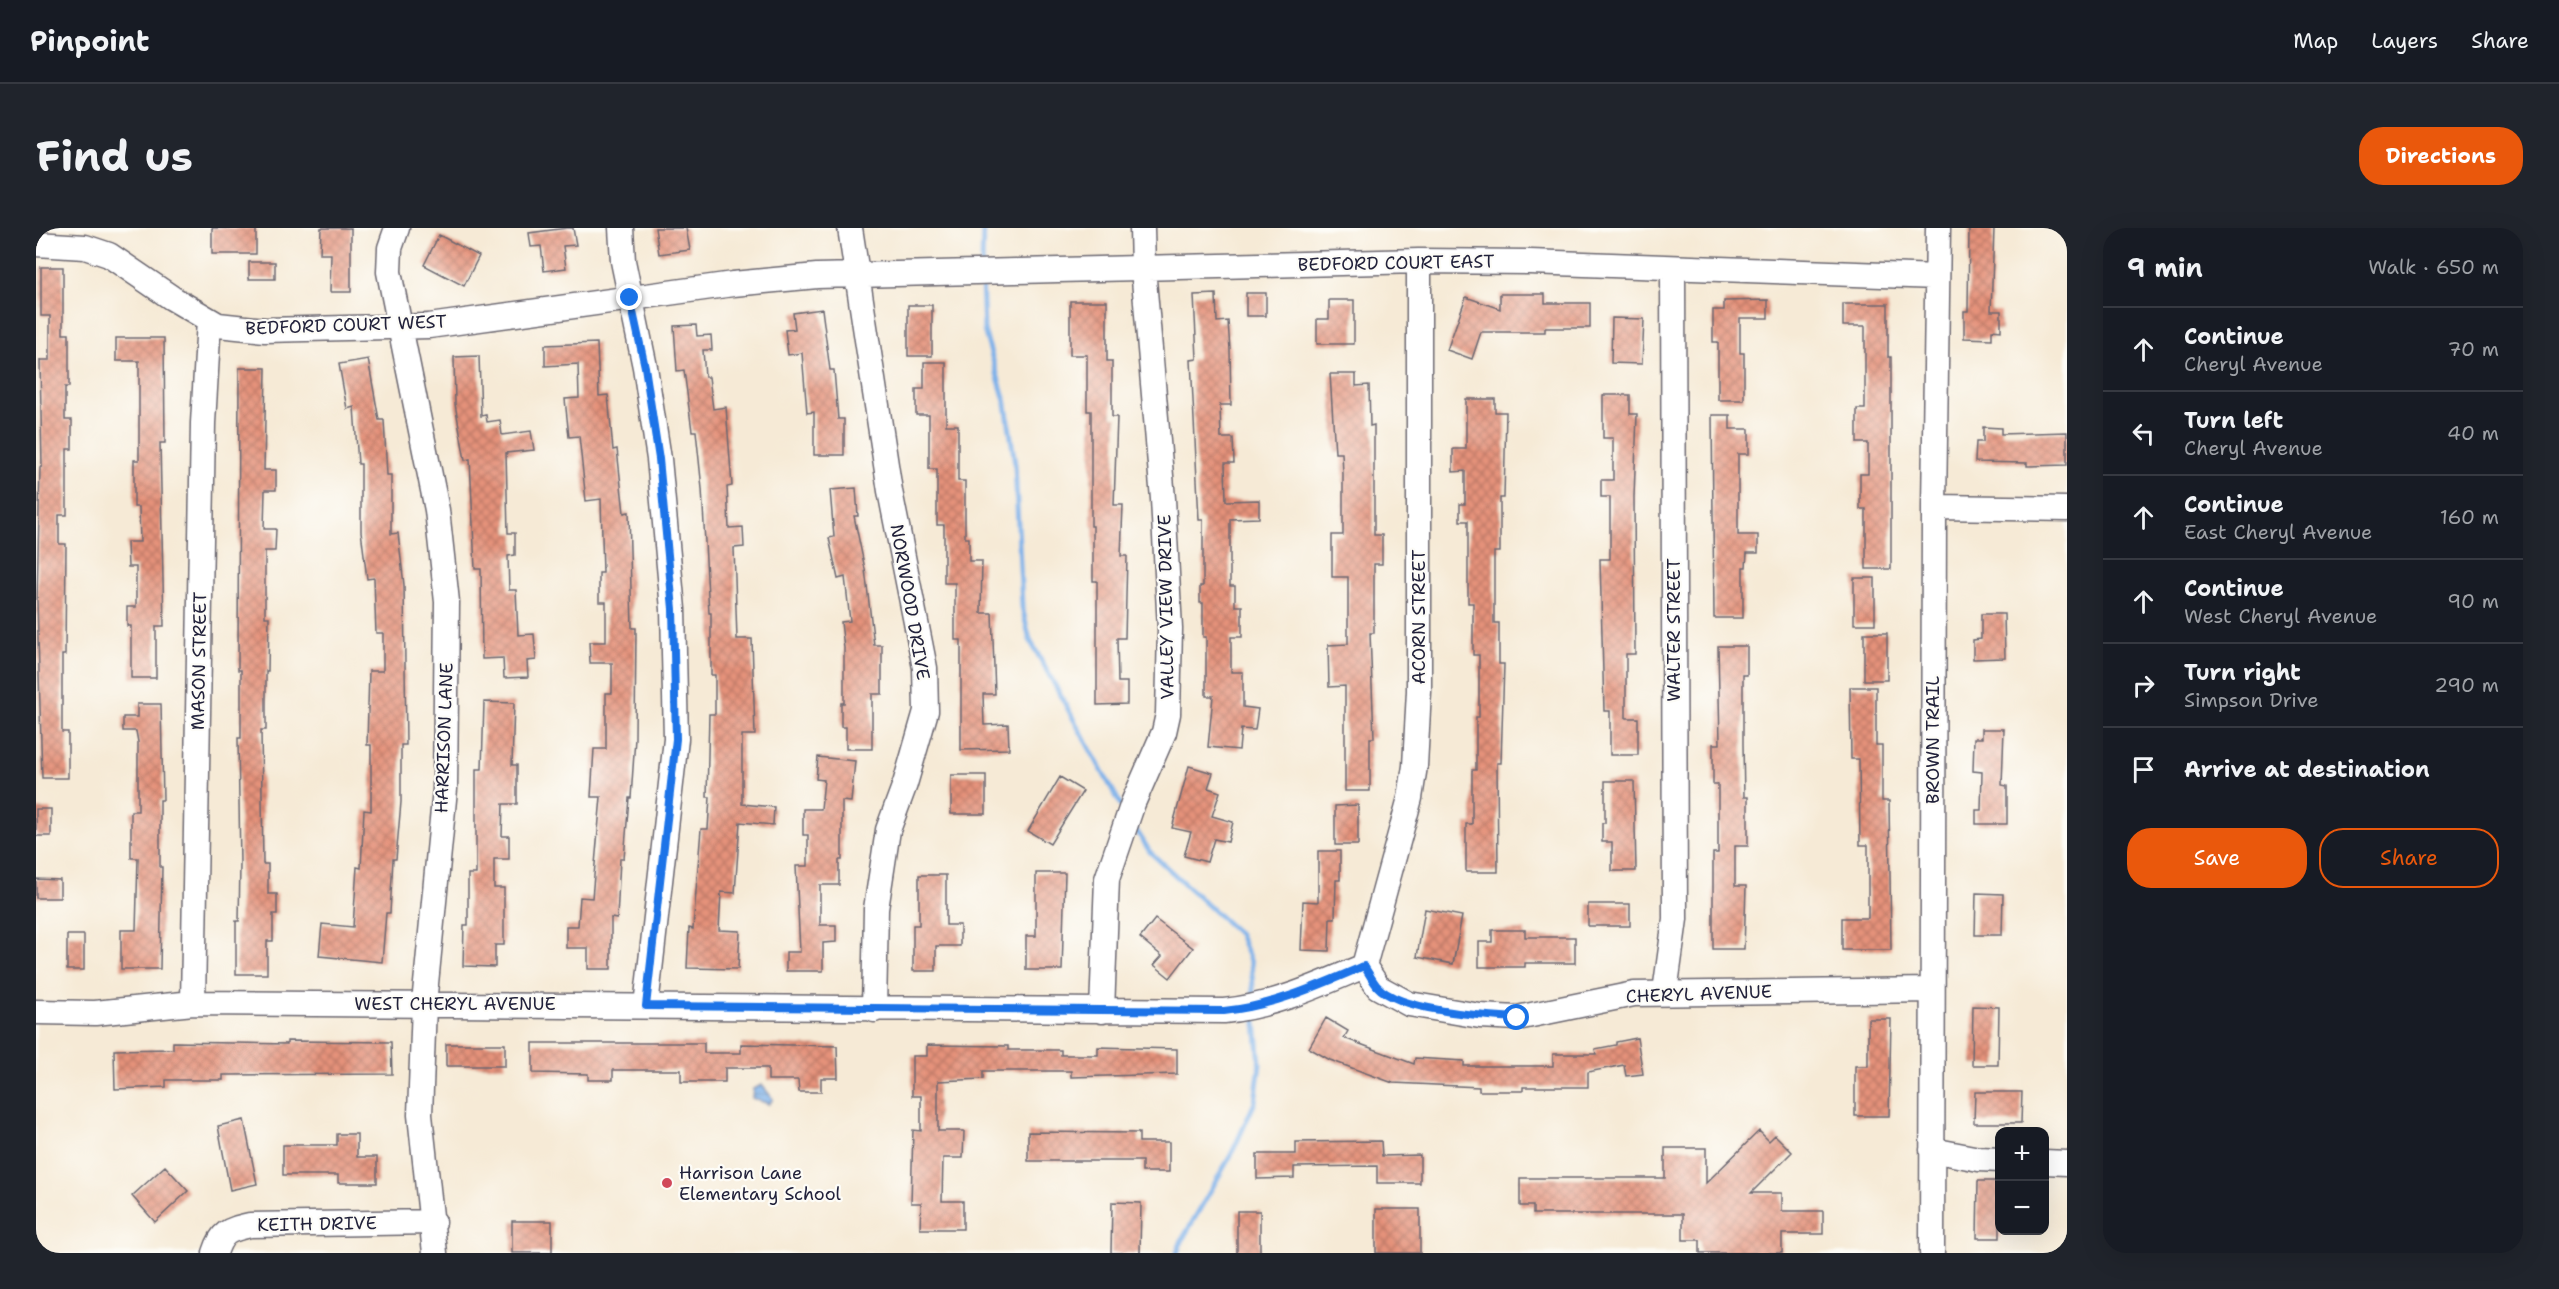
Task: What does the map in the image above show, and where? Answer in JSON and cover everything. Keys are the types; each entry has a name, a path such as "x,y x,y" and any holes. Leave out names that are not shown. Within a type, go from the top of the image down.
{"street":[{"name":"HARRISON LANE","path":"397,228 390,248 389,272 437,510 447,602 445,789 424,1004 420,1115 422,1147 434,1222 435,1253"},
{"path":"621,228 623,261 645,367 659,459 673,609 676,739 646,1006"},
{"name":"NORWOOD DRIVE","path":"850,228 855,275 890,491 925,668 926,711 905,784 888,830 876,909 874,1010"},
{"name":"VALLEY VIEW DRIVE","path":"1102,1011 1107,879 1120,837 1166,723 1170,628 1163,499 1143,268 1142,228"},
{"name":"BROWN TRAIL","path":"1932,1253 1934,507 1938,228"},
{"name":"BEDFORD COURT WEST","path":"36,244 86,247 109,255 209,320 235,328 265,330 429,326 733,284 855,275"},
{"name":"BEDFORD COURT EAST","path":"855,275 1419,261 1530,262 1937,277"},
{"name":"ACORN STREET","path":"1364,966 1410,798 1415,766 1419,691 1419,261"},
{"name":"WALTER STREET","path":"1665,992 1675,919 1673,268"},
{"name":"MASON STREET","path":"193,1003 203,423 209,320"},
{"path":"1934,507 2067,508"},
{"name":"CHERYL AVENUE","path":"1364,966 1378,987 1409,1004 1480,1016 1517,1018 1634,994 1932,990"},
{"name":"WEST CHERYL AVENUE","path":"36,1012 95,1013 193,1003 1224,1011 1264,1004 1364,966"},
{"path":"1932,1150 1979,1160 1995,1160"},
{"path":"2049,1162 2067,1162"},
{"name":"KEITH DRIVE","path":"215,1253 221,1238 229,1230 250,1225 434,1222"}],"water":[{"path":"762,1085 773,1099 769,1104 752,1098 753,1089"}],"building":[{"path":"212,228 256,228 256,254 212,254"},
{"path":"321,228 351,228 351,292 330,292 331,254 320,254"},
{"path":"573,228 576,245 563,246 566,268 544,271 541,246 531,247 529,233"},
{"path":"655,228 686,228 690,250 659,254"},
{"path":"1969,228 1994,229 1991,311 2001,311 2001,331 1992,330 1992,339 1964,338 1964,311 1968,311"},
{"path":"439,235 479,256 464,286 424,265"},
{"path":"249,262 275,262 275,279 249,279"},
{"path":"41,267 63,267 63,334 69,334 69,387 65,387 65,420 72,420 72,449 67,449 67,515 59,515 59,544 66,544 62,732 68,732 68,778 42,778 37,600 40,467 42,467 40,360 50,360 50,316 41,316"},
{"path":"1246,293 1266,293 1266,316 1246,316"},
{"path":"1216,294 1217,322 1228,321 1230,350 1231,405 1220,405 1221,438 1233,438 1234,463 1225,463 1226,501 1259,500 1259,518 1230,519 1230,586 1235,586 1235,606 1242,606 1242,637 1231,637 1231,672 1243,672 1243,707 1258,709 1255,730 1241,729 1239,750 1208,747 1213,696 1206,696 1206,637 1203,637 1203,603 1200,603 1200,586 1203,586 1203,520 1199,520 1191,360 1197,359 1194,295"},
{"path":"1500,294 1545,294 1545,303 1590,303 1590,328 1545,328 1545,332 1481,332 1472,359 1447,350 1466,297 1500,309"},
{"path":"1329,300 1354,300 1354,344 1317,344 1317,319 1329,319"},
{"path":"1768,300 1768,318 1740,318 1740,353 1744,353 1744,400 1718,400 1718,342 1713,342 1713,310 1724,310 1724,301"},
{"path":"1070,301 1107,301 1107,361 1112,361 1112,417 1117,417 1114,505 1123,505 1121,556 1127,556 1125,638 1117,638 1118,682 1127,682 1127,704 1097,705 1097,581 1093,581 1093,526 1091,526 1091,411 1087,411 1087,355 1070,355"},
{"path":"1843,304 1888,304 1888,357 1891,357 1891,569 1866,569 1866,509 1860,509 1860,474 1868,474 1868,443 1857,443 1857,409 1865,409 1865,326 1843,326"},
{"path":"908,305 932,305 932,356 908,356"},
{"path":"822,309 830,370 834,370 838,419 844,419 844,455 814,455 814,412 807,413 802,353 788,355 785,330 795,329 793,313"},
{"path":"1612,318 1644,319 1642,364 1611,363"},
{"path":"696,325 697,336 711,335 712,350 703,350 705,377 709,377 713,409 726,407 732,486 727,487 729,528 743,527 744,547 734,548 737,639 752,639 755,735 742,735 742,804 774,807 773,825 740,822 735,893 721,892 719,930 740,931 738,969 687,968 689,928 693,929 701,829 708,829 709,714 715,714 715,675 711,675 711,613 709,613 702,489 696,431 692,431 684,370 677,371 674,326"},
{"path":"116,338 164,338 165,443 160,443 164,626 156,626 156,678 131,678 131,626 127,626 127,607 136,607 136,567 128,567 127,542 140,542 139,507 134,507 134,460 139,460 139,361 116,361"},
{"path":"597,343 599,396 608,395 613,450 617,449 624,513 629,512 632,628 636,628 635,738 631,798 629,798 624,859 620,859 617,919 611,918 611,969 588,969 588,948 566,948 566,926 578,926 580,897 592,898 601,797 591,797 594,749 606,749 606,693 612,693 612,663 590,663 589,642 606,642 606,602 599,602 599,573 603,573 601,499 586,501 579,436 569,437 565,399 579,398 578,364 545,366 545,345"},
{"path":"479,356 481,416 486,415 487,422 500,420 502,435 531,431 534,450 506,453 508,533 515,533 515,555 508,556 509,590 516,590 518,635 534,634 536,660 527,661 528,677 504,678 503,658 482,659 481,569 475,569 470,459 465,460 455,404 454,357"},
{"path":"368,359 379,420 384,420 387,475 391,475 391,534 398,533 404,585 406,745 401,745 401,802 396,859 393,859 390,913 386,913 382,962 319,956 322,924 353,927 357,867 361,868 364,810 371,811 371,745 367,745 369,671 383,671 383,633 376,633 374,578 367,579 361,531 361,464 358,464 354,407 347,409 339,364"},
{"path":"924,362 946,362 946,425 958,425 958,481 965,481 965,538 969,538 969,561 982,561 981,613 992,613 995,694 983,694 984,725 1008,724 1009,749 961,750 961,640 955,640 955,583 944,583 944,525 937,525 937,469 929,469 929,415 916,415 916,389 924,389"},
{"path":"239,368 266,368 264,470 276,470 276,490 265,490 264,529 276,529 275,551 265,551 265,617 269,617 268,671 266,671 266,730 261,730 263,864 268,864 268,894 277,894 277,914 273,914 273,941 267,941 267,974 236,974 236,921 239,921 240,864 238,738 241,738 241,670 238,670"},
{"path":"1330,374 1356,374 1356,386 1369,385 1370,426 1374,425 1374,535 1382,535 1382,564 1374,564 1374,633 1370,633 1374,738 1370,738 1370,791 1345,791 1345,686 1329,687 1328,645 1348,644 1348,577 1332,577 1332,535 1343,535 1343,474 1342,453 1335,453"},
{"path":"1603,395 1630,395 1630,414 1637,414 1634,497 1635,654 1626,654 1626,718 1638,718 1638,755 1610,755 1610,711 1604,711 1600,559 1610,559 1610,497 1601,497 1601,480 1613,480 1613,438 1603,438"},
{"path":"1466,399 1495,399 1495,412 1506,412 1504,498 1500,498 1500,552 1494,552 1494,623 1499,623 1499,664 1504,664 1501,763 1497,763 1498,872 1466,872 1466,824 1472,824 1472,770 1476,770 1479,655 1473,655 1473,603 1468,603 1468,521 1460,521 1460,504 1465,504 1465,471 1453,472 1453,449 1466,449"},
{"path":"1712,415 1730,415 1730,429 1749,429 1749,454 1738,454 1738,535 1758,535 1758,553 1747,553 1746,567 1743,567 1743,618 1714,618"},
{"path":"1983,427 2001,428 2001,434 2067,432 2067,465 2027,466 2027,463 1975,462 1976,442 1983,442"},
{"path":"856,488 858,516 854,516 865,569 874,645 882,645 882,694 872,694 872,749 846,749 846,727 841,727 841,703 844,703 844,648 841,622 850,621 845,577 838,579 829,538 834,537 830,490"},
{"path":"1854,578 1875,578 1875,624 1854,624"},
{"path":"1981,614 2004,614 2005,658 1973,659 1973,640 1981,639"},
{"path":"1864,633 1887,633 1887,680 1864,680"},
{"path":"1718,646 1747,646 1747,675 1743,675 1743,744 1744,797 1748,797 1748,846 1735,846 1735,886 1746,886 1744,949 1713,949 1713,853 1718,853 1718,784 1713,784 1713,744 1720,744"},
{"path":"1850,687 1876,687 1876,745 1882,745 1882,801 1889,801 1891,950 1842,950 1842,918 1868,918 1868,845 1860,845 1859,759 1851,759"},
{"path":"484,702 514,703 512,765 517,765 517,804 503,804 502,836 509,836 509,859 494,859 494,888 504,888 504,945 495,945 495,967 463,966 464,925 468,925 468,874 476,874 476,769 482,769"},
{"path":"137,704 161,704 163,800 160,800 160,867 162,867 160,969 121,969 121,930 136,930 138,858 131,858 131,811 138,811 138,742 136,731 123,731 123,717 137,717"},
{"path":"1982,729 2004,729 2002,785 2007,786 2007,824 1976,824 1976,810 1981,810 1982,772 1973,771 1974,738 1982,738"},
{"path":"818,757 855,761 851,802 842,801 842,860 839,860 839,885 820,885 820,925 836,925 836,942 823,943 823,971 786,971 786,952 800,952 796,866 808,866 808,835 803,835 803,809 821,809 824,780 816,779"},
{"path":"1189,766 1213,773 1208,788 1220,792 1212,816 1233,822 1228,842 1214,839 1207,862 1184,856 1191,832 1172,828"},
{"path":"951,775 986,775 986,814 951,814"},
{"path":"1060,777 1083,791 1050,844 1028,831"},
{"path":"1605,781 1634,781 1636,871 1612,871 1612,842 1602,842 1602,823 1605,823"},
{"path":"1358,805 1358,845 1335,845 1335,806"},
{"path":"36,809 51,809 51,836 36,836"},
{"path":"1318,851 1340,851 1340,880 1336,880 1335,918 1330,918 1329,951 1301,950 1303,901 1318,902"},
{"path":"1036,873 1065,873 1062,970 1026,970 1026,936 1036,936"},
{"path":"919,875 946,875 946,925 960,925 960,946 936,946 936,971 913,971 913,925 919,925"},
{"path":"36,879 60,880 60,898 36,898"},
{"path":"1976,893 2003,894 2002,935 1975,935"},
{"path":"1588,904 1630,904 1630,926 1588,926"},
{"path":"1425,909 1462,916 1453,964 1417,957"},
{"path":"1155,919 1193,948 1170,978 1154,965 1162,956 1140,938"},
{"path":"1492,930 1525,930 1525,937 1575,937 1575,963 1525,963 1525,967 1479,967 1479,942 1492,942"},
{"path":"67,935 84,935 84,970 67,970"},
{"path":"1973,1006 1999,1007 1998,1065 1972,1065"},
{"path":"1326,1018 1348,1031 1344,1038 1414,1064 1415,1058 1464,1061 1464,1066 1553,1066 1553,1054 1596,1054 1595,1049 1637,1038 1643,1074 1626,1076 1624,1065 1588,1072 1588,1087 1523,1087 1523,1091 1479,1091 1479,1087 1393,1083 1330,1060 1309,1048"},
{"path":"1868,1019 1891,1019 1889,1116 1855,1116 1855,1066 1868,1066"},
{"path":"287,1041 391,1042 392,1074 223,1075 223,1080 166,1080 166,1087 115,1089 114,1050 173,1049 173,1042 287,1044"},
{"path":"533,1043 704,1043 704,1053 741,1053 741,1044 837,1046 838,1078 821,1078 821,1092 799,1092 798,1080 768,1080 768,1068 725,1068 725,1082 681,1082 681,1070 613,1070 613,1080 588,1080 588,1074 533,1073"},
{"path":"446,1044 505,1044 505,1066 446,1066"},
{"path":"927,1045 1008,1046 1008,1050 1061,1050 1061,1055 1098,1055 1098,1047 1177,1049 1177,1074 1071,1077 1071,1071 983,1071 983,1079 938,1081 938,1131 964,1131 963,1158 943,1158 942,1201 963,1201 963,1229 920,1229 921,1203 911,1203 913,1130 921,1131 921,1096 912,1096 912,1056 927,1056"},
{"path":"1975,1092 2022,1092 2021,1123 1974,1123"},
{"path":"244,1120 257,1184 230,1190 218,1126"},
{"path":"1759,1131 1769,1141 1775,1135 1792,1152 1751,1193 1782,1193 1782,1211 1823,1211 1823,1234 1782,1234 1782,1253 1700,1253 1700,1240 1683,1240 1683,1214 1533,1214 1533,1206 1520,1206 1520,1178 1665,1178 1665,1148 1706,1148 1706,1183"},
{"path":"1028,1132 1139,1133 1139,1142 1169,1142 1169,1172 1142,1172 1142,1161 1028,1161"},
{"path":"337,1134 357,1134 357,1157 377,1157 377,1183 338,1183 338,1175 283,1175 283,1145 337,1145"},
{"path":"1381,1141 1382,1156 1420,1155 1420,1183 1377,1183 1377,1166 1294,1167 1294,1178 1257,1179 1257,1154 1296,1154 1296,1142"},
{"path":"165,1166 188,1191 155,1222 132,1196"},
{"path":"1978,1181 1995,1181 1995,1235 2000,1235 2000,1238 1977,1238"},
{"path":"1112,1202 1141,1203 1140,1253 1111,1253"},
{"path":"1376,1209 1420,1209 1420,1253 1376,1253"},
{"path":"1237,1211 1260,1211 1260,1253 1237,1253"},
{"path":"512,1221 552,1221 552,1253 512,1253"}],"waterway":[{"path":"982,265 983,228"},
{"path":"982,278 984,330 1006,404 1015,464 1022,607 1030,640 1123,809"},
{"path":"1133,825 1150,852 1239,934 1251,963 1254,1000"},
{"path":"1177,1253 1182,1240 1231,1155 1255,1102 1260,1064 1255,1012"}],"place":[{"name":"Harrison Lane Elementary School","path":"667,1183"}],"route":[{"path":"630,298 645,367 659,459 673,609 676,739 646,1006 874,1010 1224,1011 1247,1009 1288,997 1364,966 1378,987 1409,1004 1480,1016 1517,1018"}]}
